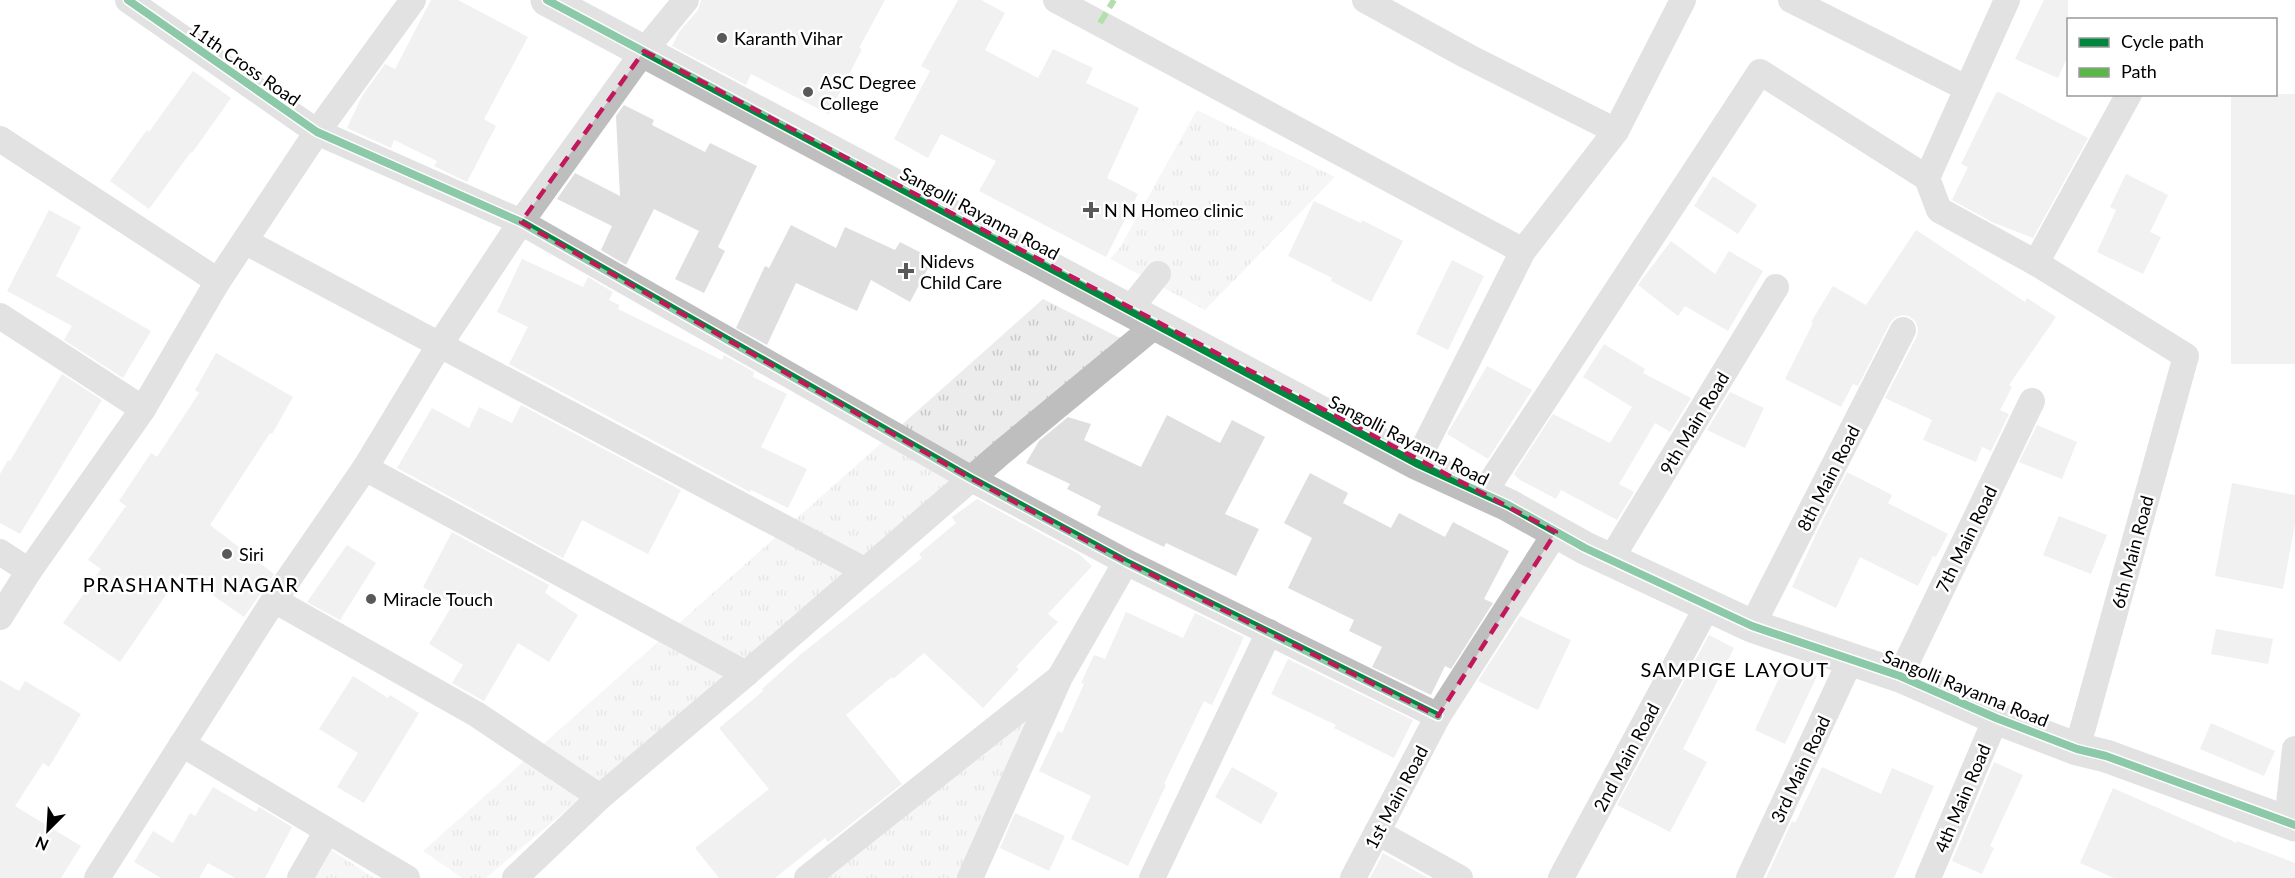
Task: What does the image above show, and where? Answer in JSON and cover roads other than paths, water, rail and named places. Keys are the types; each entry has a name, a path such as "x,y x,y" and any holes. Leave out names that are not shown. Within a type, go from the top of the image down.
{"street":[{"name":"11th Cross Road","path":"128,0 316,132 521,222 970,478 1126,562 1438,716"},
{"path":"0,617 29,570 143,409 218,281 246,242 316,132 413,0"},
{"name":"Sangolli Rayanna Road","path":"547,0 1144,316 1416,463 1483,494 1585,548 1752,626 1900,676 1996,718 2078,749 2106,756 2291,823"},
{"path":"97,878 274,600 365,468 440,344 521,222 644,51 686,0"},
{"path":"1056,0 1523,251"},
{"path":"1365,0 1467,56 1616,130"},
{"path":"1416,463 1523,251 1616,130 1683,0"},
{"path":"1791,0 1966,88"},
{"path":"1927,178 2007,0"},
{"path":"1483,494 1760,72 1927,178 1939,210 2036,263 2129,96"},
{"path":"0,139 218,281"},
{"path":"246,242 864,570"},
{"name":"6th Main Road","path":"2036,263 2186,356 2078,749"},
{"path":"515,878 600,797 746,674 970,478 1144,316 1158,274"},
{"name":"9th Main Road","path":"1611,559 1776,287"},
{"path":"0,316 143,409"},
{"name":"8th Main Road","path":"1752,626 1903,330"},
{"name":"7th Main Road","path":"1900,676 2032,401"},
{"path":"365,468 746,674"},
{"name":"1st Main Road","path":"1353,878 1438,716 1556,532"},
{"path":"0,552 29,570"},
{"path":"970,878 1060,677 1126,562"},
{"path":"274,600 476,714 600,797"},
{"name":"2nd Main Road","path":"1561,878 1708,605"},
{"path":"1152,878 1269,632"},
{"name":"3rd Main Road","path":"1749,878 1851,659"},
{"path":"807,878 1060,677"},
{"name":"4th Main Road","path":"1936,876 1996,718"},
{"path":"182,744 407,878"},
{"path":"2291,823 2295,749"},
{"path":"300,878 327,831"},
{"path":"1377,832 1460,878"}],"place":[{"name":"Karanth Vihar","path":"722,38"},
{"name":"ASC Degree College","path":"808,92"},
{"name":"N N Homeo clinic","path":"1091,210"},
{"name":"Nidevs Child Care","path":"906,271"},
{"name":"Siri","path":"227,554"},
{"name":"Miracle Touch","path":"371,599"}],"district":[{"name":"PRASHANTH NAGAR","path":"191,584"},
{"name":"SAMPIGE LAYOUT","path":"1735,669"}]}
